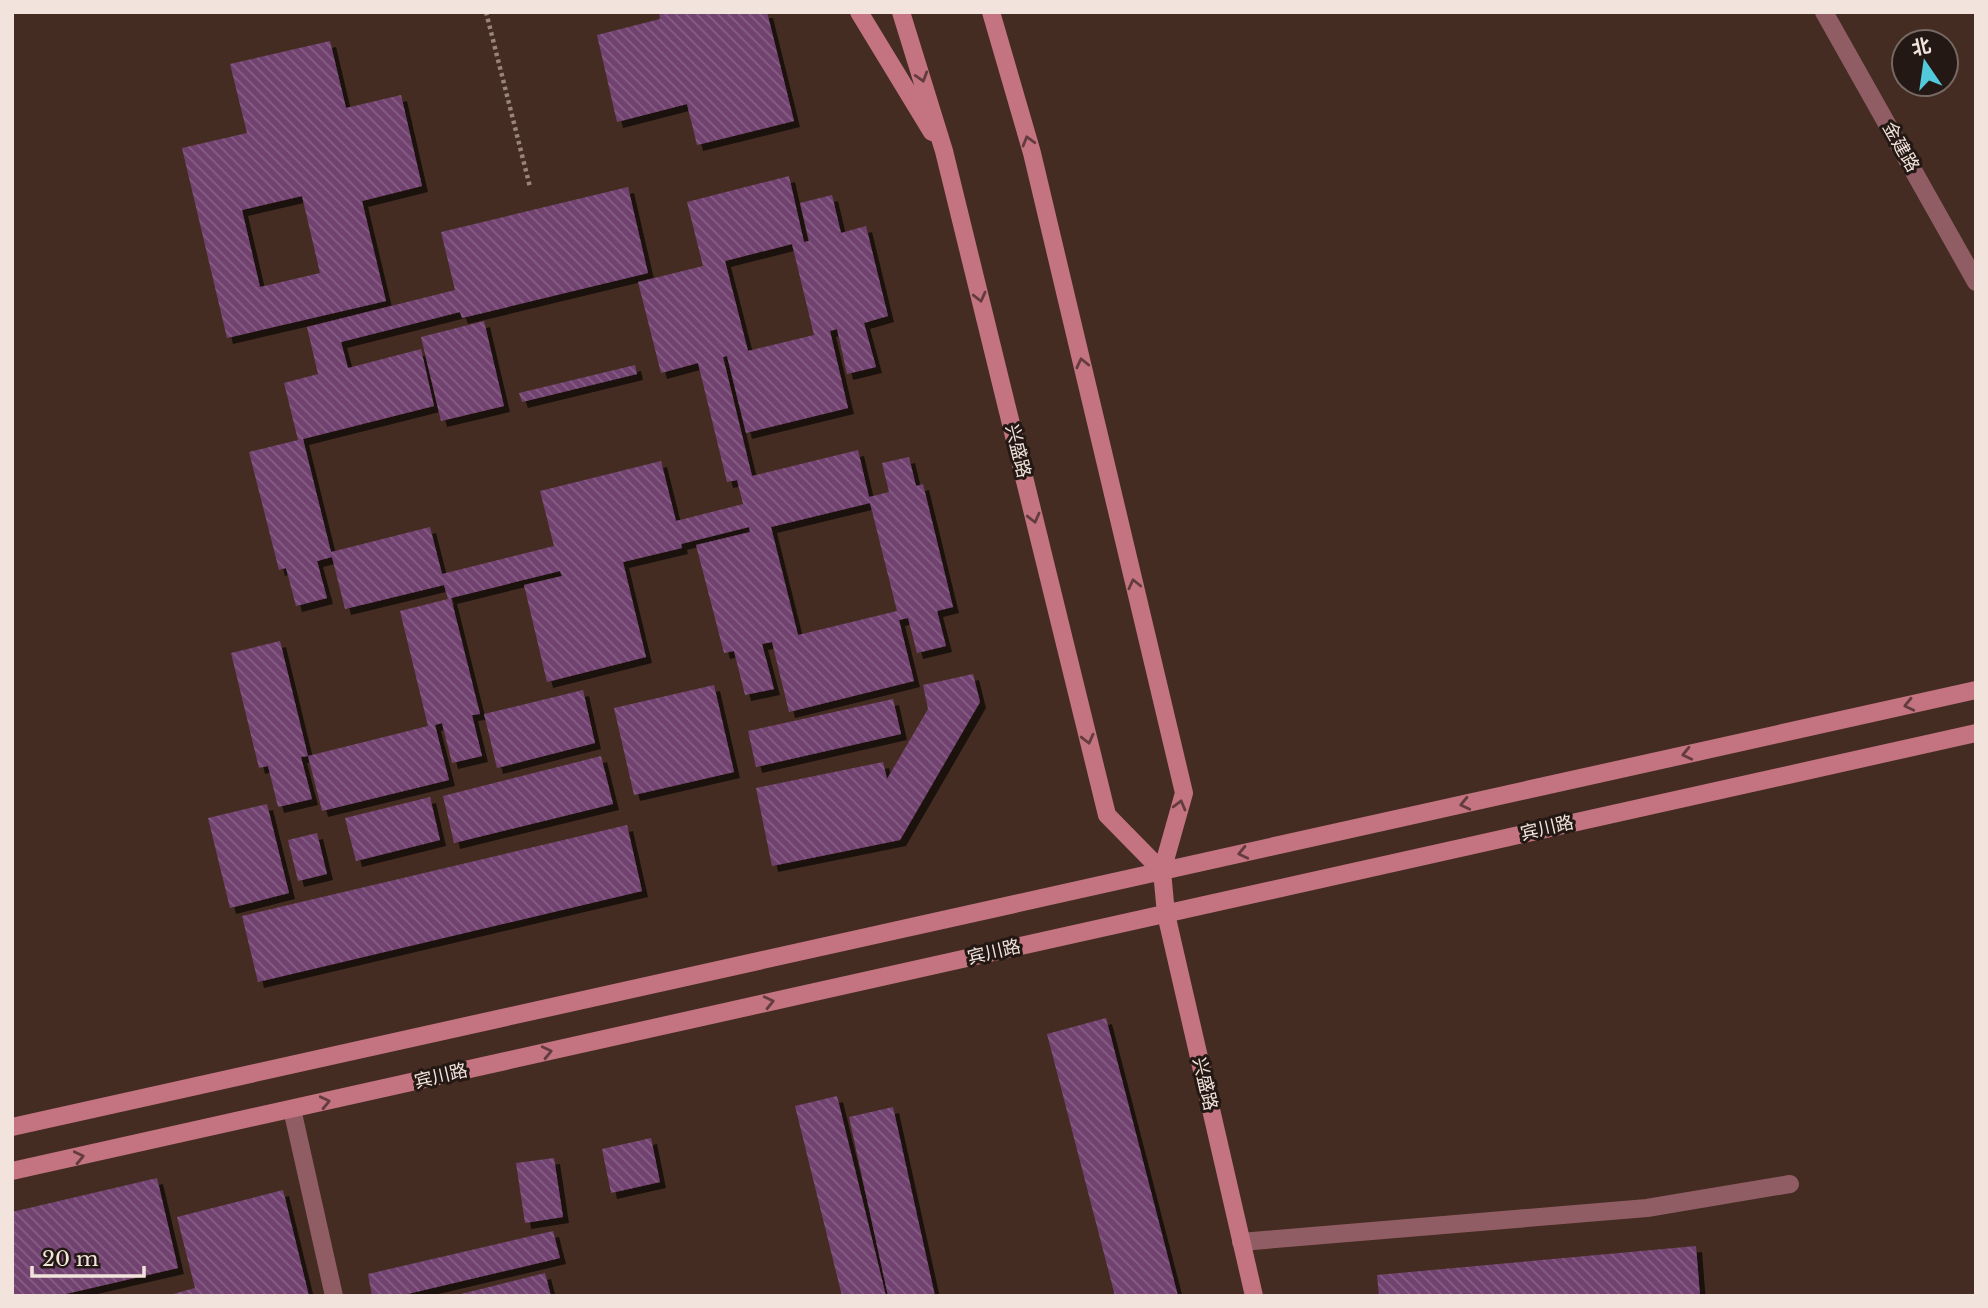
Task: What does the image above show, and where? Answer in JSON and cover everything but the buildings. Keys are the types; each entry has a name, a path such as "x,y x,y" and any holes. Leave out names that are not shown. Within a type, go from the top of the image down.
{"main road":[{"path":"859,12 944,151"},
{"name":"兴盛路","path":"901,12 944,151 1107,815 1162,871"},
{"name":"兴盛路","path":"991,12 1032,153 1184,793 1162,871 1166,914 1254,1296"},
{"path":"12,1127 1976,690"},
{"name":"宾川路","path":"12,1171 1976,733"}],"street":[{"name":"金建路","path":"1824,12 1976,282"},
{"path":"292,1109 334,1296"},
{"path":"1241,1242 1647,1208 1790,1184"}],"path":[{"path":"486,12 530,187"}]}
